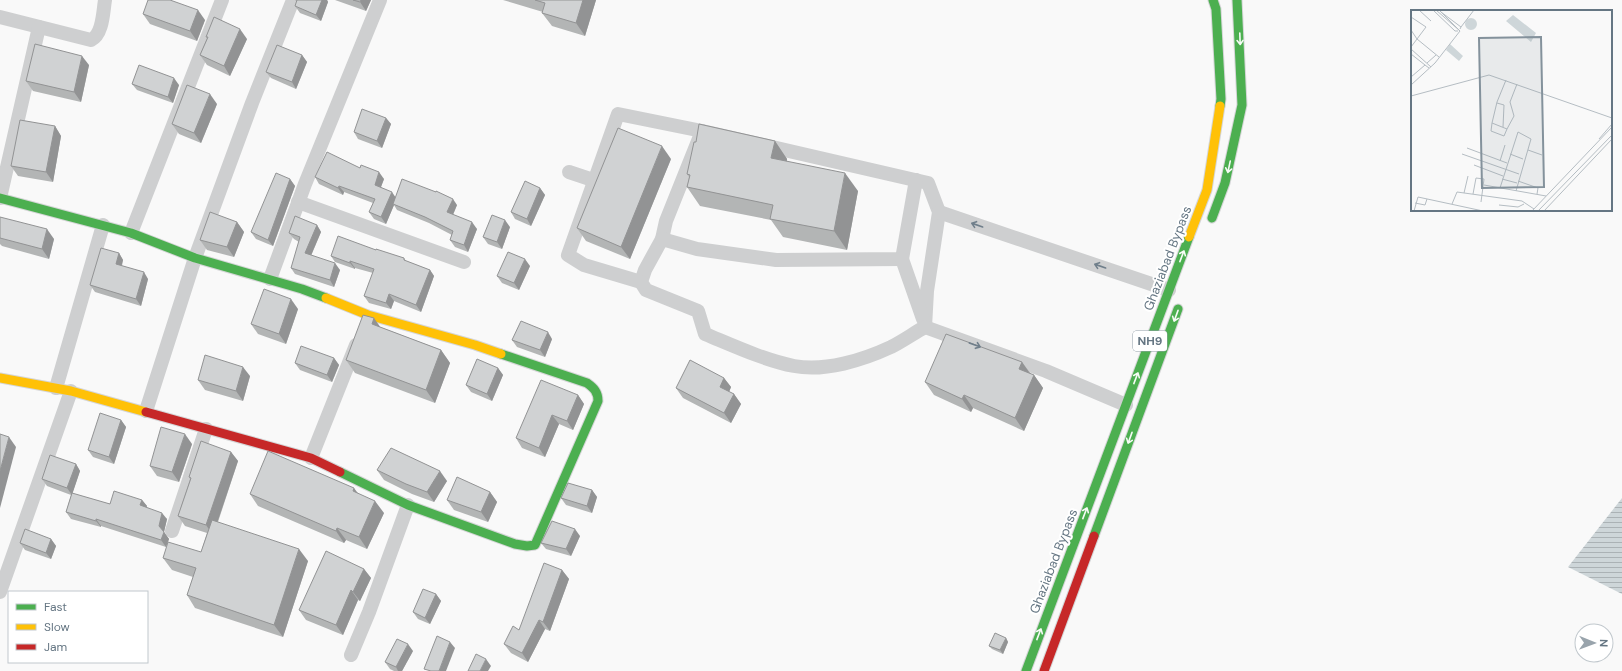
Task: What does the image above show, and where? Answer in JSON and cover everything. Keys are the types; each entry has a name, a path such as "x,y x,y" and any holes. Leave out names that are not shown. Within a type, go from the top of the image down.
{"main road":[{"name":"Ghaziabad Bypass","path":"1026,671 1207,190 1222,99 1216,9 1213,0"},
{"path":"1208,228 1225,183 1242,105 1239,5 1237,0"},
{"path":"0,198 131,233 195,258 302,289 368,315 475,345 587,383 598,392 598,401 540,536 535,545 527,546 514,544 408,505 310,458 71,391 0,378"},
{"name":"NH9","path":"1044,671 1181,303"},
{"path":"1093,492 1108,498"}],"street":[{"path":"0,17 91,40 99,33 105,0"},
{"path":"131,233 222,0"},
{"path":"146,411 195,258 252,103 293,0"},
{"path":"270,279 298,202 380,0"},
{"path":"0,198 39,27"},
{"path":"926,327 927,291 939,212 928,183 702,130 618,114 593,180 568,255 584,265 641,282 646,290 698,311 705,334 773,361 812,368 835,365 867,357 892,346 926,327 1046,371 1126,405"},
{"path":"641,282 645,270 662,239 666,222 702,130"},
{"path":"570,172 593,180"},
{"path":"916,180 902,259 926,327"},
{"path":"298,202 464,262"},
{"path":"939,212 1169,290"},
{"path":"56,388 103,225"},
{"path":"662,239 696,248 776,260 902,259"},
{"path":"310,458 368,315"},
{"path":"0,592 71,391"},
{"path":"172,532 206,429"},
{"path":"351,655 369,612 408,505"}],"shaded area":[{"path":"1622,498 1622,594 1568,567"}],"building":[{"path":"148,0 170,0 198,10 190,31 143,14"},
{"path":"297,0 322,0 316,15 295,6"},
{"path":"535,0 583,0 576,23 542,13 545,3"},
{"path":"214,17 240,29 224,66 200,55 208,37 206,37"},
{"path":"35,44 82,56 74,92 26,81"},
{"path":"277,45 302,55 292,82 266,72"},
{"path":"139,65 174,78 168,97 132,84"},
{"path":"187,85 210,94 194,133 172,124"},
{"path":"362,109 386,118 377,141 354,132"},
{"path":"20,120 55,126 46,172 11,166"},
{"path":"699,124 775,141 771,158 845,173 834,231 770,219 773,205 687,187 690,175 687,174 694,142 696,142"},
{"path":"618,128 662,146 621,247 577,228"},
{"path":"327,152 360,168 361,165 379,172 375,185 392,192 381,217 369,212 375,199 339,186 338,188 315,177"},
{"path":"276,173 290,179 268,240 251,232"},
{"path":"402,179 436,191 453,199 447,212 472,222 464,245 450,240 453,231 425,217 393,204"},
{"path":"525,181 540,188 527,219 511,212"},
{"path":"210,212 237,222 227,247 200,240"},
{"path":"492,215 505,220 497,242 483,237"},
{"path":"295,216 317,225 305,253 335,263 330,280 291,268 300,237 289,233"},
{"path":"0,217 47,229 42,249 0,238"},
{"path":"338,236 376,250 404,258 404,260 430,270 416,305 389,294 386,303 364,296 374,269 350,261 350,263 331,256"},
{"path":"101,248 119,253 116,264 144,272 136,299 90,285"},
{"path":"508,252 525,259 514,283 497,276"},
{"path":"264,289 291,299 279,334 251,324"},
{"path":"363,315 374,318 372,324 441,350 426,390 346,360"},
{"path":"521,321 548,332 540,350 512,340"},
{"path":"946,334 1022,362 1019,369 1034,375 1015,418 964,395 962,399 925,382"},
{"path":"301,346 334,358 327,375 295,363"},
{"path":"205,355 243,367 236,391 198,380"},
{"path":"477,359 498,368 487,394 466,385"},
{"path":"690,360 724,378 720,387 734,394 724,413 676,388"},
{"path":"541,380 578,395 567,421 552,415 539,448 516,438"},
{"path":"100,413 121,420 109,457 88,450"},
{"path":"161,427 185,434 172,472 150,466"},
{"path":"0,434 9,437 0,471"},
{"path":"201,441 231,452 206,525 178,516 191,478 189,477"},
{"path":"391,448 440,471 427,492 377,470"},
{"path":"268,451 354,488 353,491 375,501 359,537 337,528 336,531 250,494"},
{"path":"50,455 76,464 67,488 42,479"},
{"path":"457,477 490,492 481,512 447,500"},
{"path":"568,483 592,490 587,506 561,498"},
{"path":"114,491 142,500 140,505 162,513 159,526 164,532 161,540 96,519 96,521 66,512 72,493 110,504"},
{"path":"212,520 299,549 274,625 187,595 196,568 163,558 168,542 201,552"},
{"path":"552,521 575,529 566,549 541,543"},
{"path":"25,529 51,539 46,553 20,543"},
{"path":"326,551 364,569 353,592 351,590 336,625 299,610"},
{"path":"544,563 562,570 543,622 539,620 522,653 504,644 513,626 519,630"},
{"path":"423,589 436,594 425,618 413,612"},
{"path":"995,633 1006,638 1000,650 989,646"},
{"path":"437,636 450,642 439,671 431,671 424,669"},
{"path":"397,639 408,644 396,667 385,662"},
{"path":"476,654 486,659 480,671 468,671"}],"traffic: fast":[{"path":"1213,0 1216,9 1221,99 1220,106"},
{"path":"1212,218 1225,183 1242,105 1237,0"},
{"path":"0,198 131,233 195,258 302,289 326,298"},
{"path":"1026,671 1189,237"},
{"path":"1094,536 1178,309"},
{"path":"340,472 408,505 515,544 527,546 535,545 598,398 595,390 587,383 501,354"}],"traffic: slow":[{"path":"1189,237 1207,190 1220,106"},
{"path":"326,298 368,315 475,345 501,354"},
{"path":"0,378 71,391 146,412"}],"traffic: jam":[{"path":"146,412 311,458 340,472"},
{"path":"1044,671 1094,536"}]}
